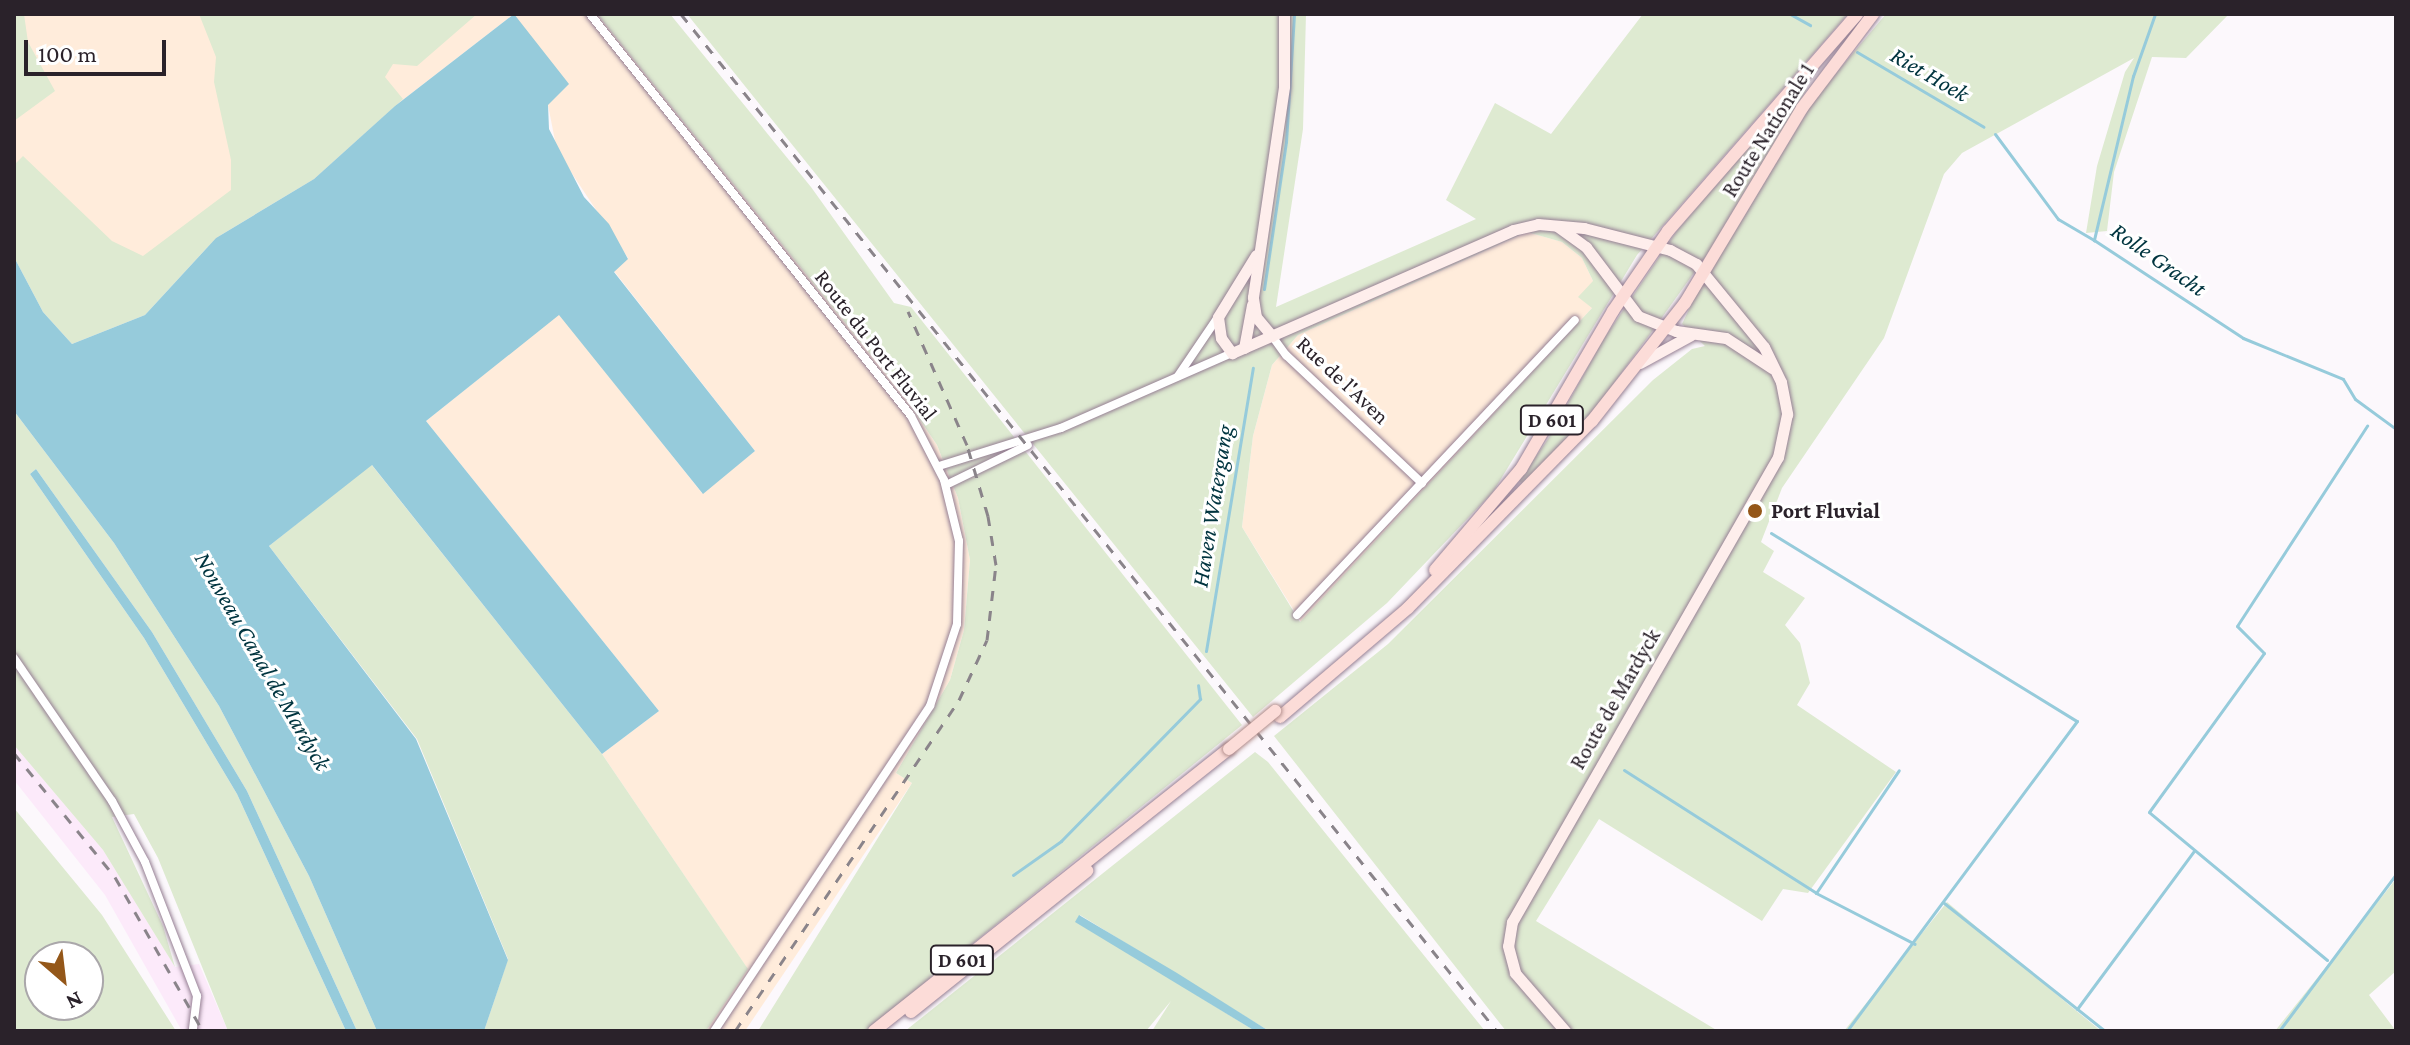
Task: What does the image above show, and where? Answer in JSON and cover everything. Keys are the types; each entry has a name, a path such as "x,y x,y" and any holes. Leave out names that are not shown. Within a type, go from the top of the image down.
{"main road":[{"name":"Rue de l'Aven","path":"1244,348 1281,108 1284,14"},
{"name":"Route Nationale 1","path":"1657,246 1682,213 1857,14"},
{"name":"Route Nationale 1","path":"1705,272 1802,108 1873,14"},
{"name":"Route de Mardyck","path":"1232,353 1507,232 1557,226 1657,246 1682,255 1705,272 1764,347 1779,376 1787,414 1778,457 1512,922 1508,946 1515,973 1565,1031"},
{"path":"1557,226 1586,247 1621,299 1638,316 1666,329 1719,336 1745,347 1779,376"},
{"name":"D 601","path":"1278,714 1381,622 1483,518 1536,446 1621,299 1657,246"},
{"name":"Rue de l'Aven","path":"1218,317 1256,255"},
{"name":"D 601","path":"874,1031 1278,714 1450,566 1572,444 1666,329 1705,272"},
{"name":"Rue de l'Aven","path":"1253,297 1256,317 1272,336"},
{"path":"1218,317 1221,338 1232,353"},
{"path":"1639,363 1694,334"},
{"name":"D 601","path":"886,1031 1231,751"}],"street":[{"name":"Route du Port Fluvial","path":"590,14 892,390 939,466 959,541 961,584 954,640 941,681 899,758 714,1031"},
{"path":"1176,378 1218,317"},
{"path":"1297,615 1575,320"},
{"name":"Rue de l'Aven","path":"1272,336 1290,359 1422,483"},
{"path":"946,485 1061,428 1232,353"},
{"path":"939,466 1061,428"},
{"path":"14,658 112,801 145,862 196,992 193,1031"}],"shaded area":[{"path":"14,14 514,14 395,106 314,179 226,230 193,260 14,257"},
{"path":"514,14 597,14 903,395 937,445 958,498 970,560 964,630 950,680 896,773 912,783 745,1031 706,1031 747,968 602,754 659,711 426,421 559,314 702,493 755,451 614,271 628,258 557,151 548,105"},
{"path":"1527,232 1562,242 1582,258 1593,281 1592,308 1301,622 1242,527 1253,436 1272,365 1298,335"},
{"path":"14,745 103,850 175,967 199,964 228,1031 182,1031 105,895 14,780"}],"green space":[{"path":"14,14 24,14 28,42 55,91 14,121"},
{"path":"199,14 477,14 417,66 393,64 385,77 403,99 314,179 216,238 145,315 72,344 43,312 14,257 14,165 23,156 112,241 143,256 231,190 231,160 214,82 216,57"},
{"path":"597,14 670,14 811,187 894,303 911,307 1242,725 865,1031 758,1031 912,783 896,773 950,680 964,630 970,560 958,498 937,445 903,395"},
{"path":"687,14 1306,14 1303,129 1276,307 1476,219 1446,200 1495,103 1551,134 1643,14 1848,14 1637,255 1493,492 1387,603 1253,717","holes":["1527,232 1562,242 1582,258 1593,281 1578,297 1592,308 1300,622 1242,527 1253,436 1272,365 1298,335"]},
{"path":"1886,14 2229,14 2186,58 2152,57 2114,172 2107,231 2086,233 2097,166 2125,72 2134,58 1962,153 1944,174 1884,338 1782,488 1761,542 1774,551 1763,572 1805,598 1785,625 1800,643 1810,683 1797,705 1896,772 1808,893 1783,889 1762,921 1599,819 1536,921 1718,1031 1506,1031 1274,736 1388,644 1653,380 1692,349 1705,346 1682,324 1694,299 1816,97"},
{"path":"1807,89 1706,256 1653,330 1580,429 1522,483 1519,481 1548,439 1603,340 1676,232 1782,107"},
{"path":"14,411 114,543 219,706 309,876 377,1031 357,1031 247,791 152,632 36,469 30,474 144,638 237,794 346,1031 228,1031 158,858 134,814 112,817 163,926 175,967 103,850 14,745"},
{"path":"371,464 602,754 748,969 706,1031 484,1031 508,959 417,739 269,546"},
{"path":"1255,752 1268,762 1485,1031 1269,1031 1080,915 1085,926 1255,1031 1152,1031 1171,1001 1146,1031 905,1031"},
{"path":"14,808 102,915 176,1031 14,1031"},
{"path":"2396,879 2396,971 2369,995 2396,1031 2275,1031"},
{"path":"1947,902 2068,1004 2101,1031 1844,1031"}],"water":[{"name":"Nouveau Canal de Mardyck","path":"514,14 569,84 548,105 549,129 584,197 609,224 628,259 614,272 755,451 703,494 559,315 426,421 659,711 602,754 372,465 269,546 416,739 508,960 484,1031 377,1031 309,876 219,706 114,543 14,411 14,257 43,312 72,344 145,315 216,238 314,179 395,106"},
{"path":"36,469 152,632 247,791 357,1031 346,1031 237,794 144,638 30,474"},
{"path":"1079,915 1269,1031 1255,1031 1075,922"}],"waterway":[{"name":"Haven Watergang","path":"1264,289 1286,142 1294,14"},
{"name":"Riet Hoek","path":"1790,14 1810,25"},
{"name":"Rolle Gracht","path":"2155,14 2133,76 2094,240 2243,338 2343,379 2355,399 2396,429"},
{"name":"Riet Hoek","path":"1857,52 1984,127"},
{"name":"Riet Hoek","path":"1995,134 2058,219 2094,240"},
{"name":"Haven Watergang","path":"1206,651 1253,368"},
{"path":"2327,960 2149,812 2264,653 2237,626 2367,426"},
{"path":"1771,533 2077,721 1847,1031"},
{"name":"Haven Watergang","path":"1013,875 1061,841 1200,699 1198,685"},
{"path":"1624,770 1816,893 1915,944"},
{"path":"1816,893 1899,770"},
{"path":"2077,1009 2194,851"},
{"path":"2279,1031 2396,874"},
{"path":"1944,903 2105,1031"}],"railway":[{"path":"681,14 1497,1031"},
{"path":"735,1031 959,700 987,640 996,565 988,516 967,445 908,311"},
{"path":"14,753 115,877 203,1031"}],"place":[{"name":"Port Fluvial","path":"1755,511"}]}
